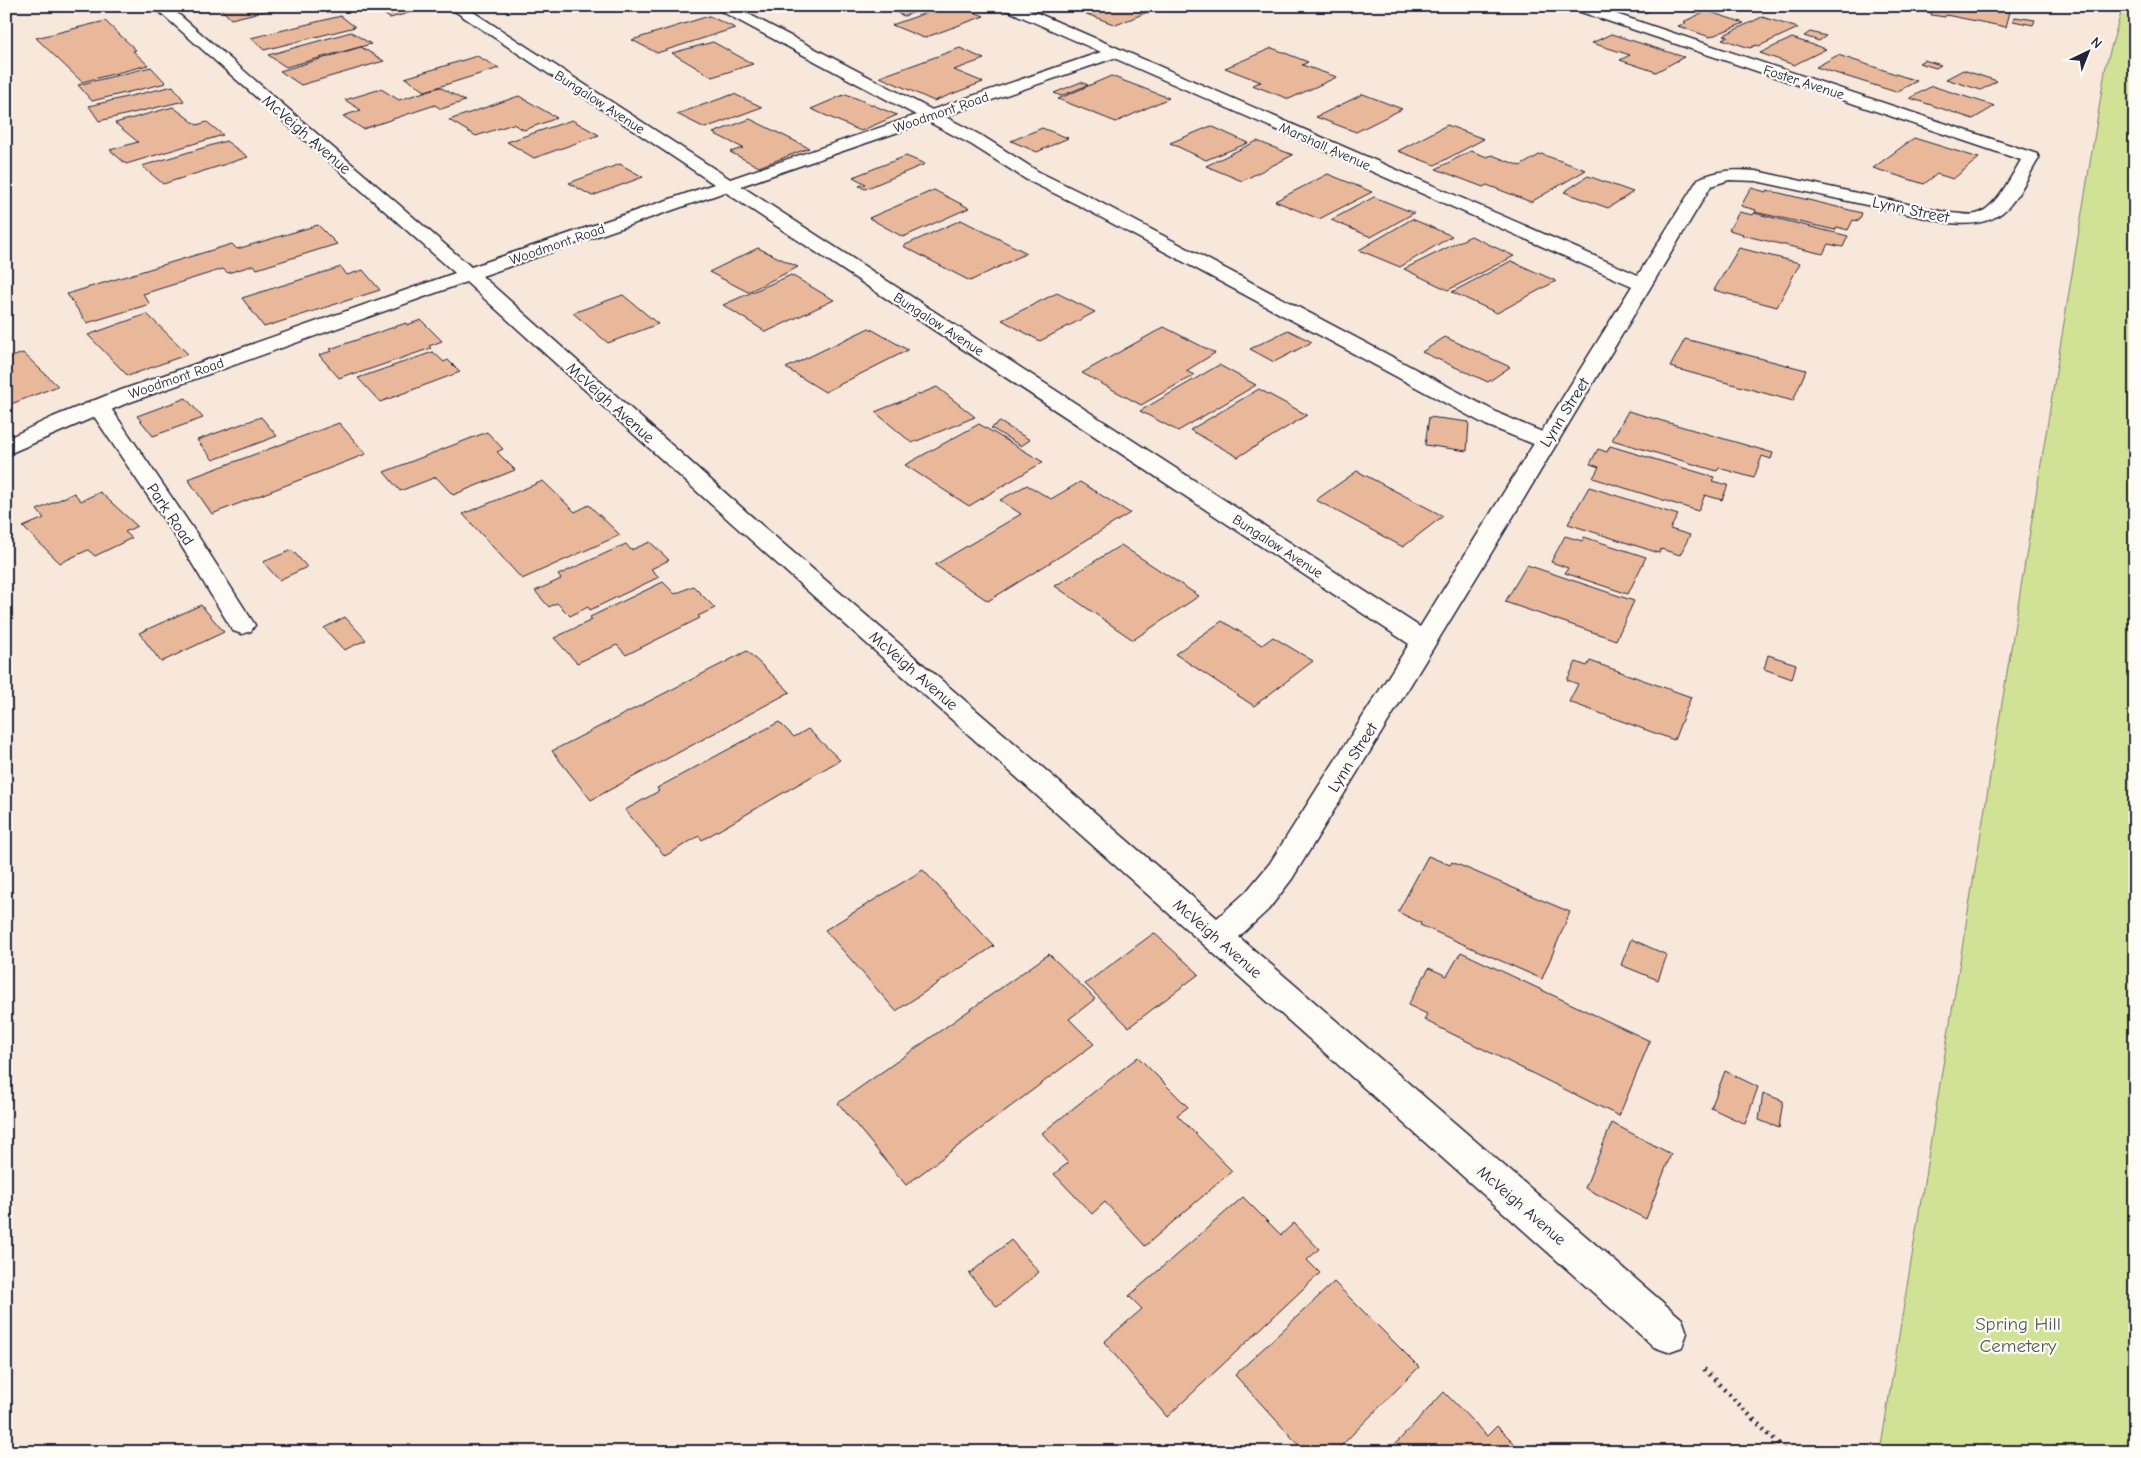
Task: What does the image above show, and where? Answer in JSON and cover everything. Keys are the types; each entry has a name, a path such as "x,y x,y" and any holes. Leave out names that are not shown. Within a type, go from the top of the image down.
{"street":[{"name":"McVeigh Avenue","path":"160,6 469,275 750,526 1668,1334"},
{"name":"Bungalow Avenue","path":"454,6 1424,642"},
{"path":"722,6 978,141 1033,176 1084,200 1425,384 1494,420 1546,442"},
{"name":"Marshall Avenue","path":"1008,6 1598,266 1643,284"},
{"name":"Foster Avenue","path":"1577,6 2032,158"},
{"name":"Woodmont Road","path":"6,448 38,431 98,406 728,185 1114,53"},
{"name":"Lynn Street","path":"1217,937 1257,901 1281,871 1424,642 1704,183 1716,176 1734,174 1756,176 1948,218 1970,220 1986,217 1996,210 2032,158"},
{"name":"Park Road","path":"98,406 190,541 242,625"}],"path":[{"path":"1668,1334 1786,1452"}],"green space":[{"name":"Spring Hill Cemetery","path":"2123,6 2135,6 2135,1452 1880,1452 2106,65"}],"building":[{"path":"203,6 286,6 231,19 220,8 207,10"},
{"path":"363,6 424,6 427,8 390,18 372,7 366,8"},
{"path":"881,6 931,6 904,16"},
{"path":"946,6 959,6 984,16 924,38 892,25"},
{"path":"1101,6 1162,6 1116,25 1084,13"},
{"path":"1629,6 1645,6 1653,9 1645,13 1627,8"},
{"path":"1917,6 1976,6 2010,12 2006,27 1946,15 1945,17 1931,15 1932,13 1916,10"},
{"path":"1707,11 1744,23 1710,37 1678,26"},
{"path":"341,16 355,27 264,50 251,38"},
{"path":"709,16 735,28 657,53 632,40"},
{"path":"1762,17 1798,28 1759,46 1756,45 1750,48 1722,39 1728,36 1724,35"},
{"path":"2015,17 2035,20 2033,25 2013,21"},
{"path":"105,21 136,50 133,51 148,65 82,82 36,38"},
{"path":"351,32 371,44 286,67 268,55"},
{"path":"1810,32 1826,36 1819,41 1804,36"},
{"path":"1611,34 1684,57 1656,72 1620,60 1630,55 1592,43"},
{"path":"1792,38 1826,49 1794,65 1760,53"},
{"path":"713,42 753,64 712,77 672,53"},
{"path":"361,47 384,61 301,85 280,71"},
{"path":"960,48 984,59 954,70 983,82 934,101 880,77"},
{"path":"1272,48 1308,62 1302,65 1337,77 1289,99 1252,85 1261,82 1225,68"},
{"path":"1838,55 1917,81 1896,92 1816,67"},
{"path":"477,56 499,68 425,91 405,78"},
{"path":"1924,60 1941,65 1936,68 1919,63"},
{"path":"151,67 166,83 92,101 78,85"},
{"path":"1963,70 1997,81 1981,90 1946,79"},
{"path":"1111,76 1169,98 1116,122 1058,99"},
{"path":"1081,82 1088,85 1061,96 1054,93"},
{"path":"173,86 184,101 99,121 89,106"},
{"path":"1932,86 1995,106 1973,119 1910,98"},
{"path":"440,87 465,101 441,109 435,105 363,129 343,116 361,110 345,100 381,89 399,100"},
{"path":"734,94 762,107 705,128 677,114"},
{"path":"846,94 897,115 861,131 811,109"},
{"path":"1363,94 1402,109 1356,132 1316,117"},
{"path":"519,96 557,118 524,130 513,124 476,136 449,120"},
{"path":"173,107 197,125 207,122 223,135 126,164 110,150 138,142 115,123"},
{"path":"750,119 809,148 759,167 730,152 743,148 713,133"},
{"path":"572,120 599,135 534,158 507,142"},
{"path":"1447,125 1484,139 1435,165 1398,151"},
{"path":"1211,126 1248,143 1206,160 1170,143"},
{"path":"1042,128 1068,138 1037,152 1011,141"},
{"path":"1914,138 1979,158 1953,179 1937,174 1924,184 1873,168"},
{"path":"226,141 248,157 163,184 142,166"},
{"path":"1257,141 1293,155 1242,181 1206,166"},
{"path":"1471,151 1487,157 1492,155 1520,166 1541,154 1586,170 1531,202 1487,185 1483,187 1436,169"},
{"path":"906,156 925,164 865,189 859,186 866,184 853,177"},
{"path":"620,164 643,177 592,196 569,183"},
{"path":"1328,174 1372,192 1319,219 1275,201"},
{"path":"1588,176 1633,192 1608,208 1564,192"},
{"path":"1751,188 1766,192 1767,190 1862,213 1859,221 1853,220 1848,230 1837,227 1835,230 1755,212 1756,210 1741,206"},
{"path":"934,190 969,208 903,237 869,218"},
{"path":"1374,197 1414,213 1371,237 1331,220"},
{"path":"1739,212 1753,215 1754,213 1848,236 1843,247 1828,244 1823,254 1742,235 1729,230"},
{"path":"1412,219 1452,236 1400,267 1359,250"},
{"path":"961,220 1027,253 970,281 903,246"},
{"path":"318,225 337,244 257,269 254,265 228,273 223,269 143,294 150,304 87,323 67,294 232,244 237,249"},
{"path":"1471,236 1514,256 1448,290 1404,269"},
{"path":"758,248 798,267 748,292 709,272"},
{"path":"1739,248 1800,263 1777,307 1714,290"},
{"path":"1511,261 1556,281 1497,313 1452,292"},
{"path":"341,267 347,275 363,270 380,290 264,327 242,298"},
{"path":"791,275 834,300 766,332 723,305"},
{"path":"1057,293 1095,312 1040,341 1002,320"},
{"path":"623,295 658,324 608,343 573,313"},
{"path":"147,314 188,354 128,376 88,335"},
{"path":"421,320 442,341 429,346 431,348 353,375 352,373 339,378 319,355 332,351 330,349 406,323 407,325"},
{"path":"1164,327 1215,353 1186,371 1194,375 1141,405 1082,373"},
{"path":"869,328 908,350 825,392 786,368"},
{"path":"1288,330 1312,342 1274,362 1250,349"},
{"path":"1445,337 1510,367 1488,382 1422,352"},
{"path":"1685,339 1806,370 1793,401 1670,367"},
{"path":"433,352 444,362 448,360 460,372 380,402 358,378"},
{"path":"23,353 58,386 6,406 6,359"},
{"path":"1219,365 1256,385 1178,431 1140,411"},
{"path":"937,387 975,417 912,443 875,412"},
{"path":"1259,389 1307,415 1238,457 1190,430"},
{"path":"186,398 203,418 153,436 137,416"},
{"path":"1628,411 1773,453 1771,459 1762,456 1754,478 1719,468 1717,471 1612,440"},
{"path":"261,417 277,436 213,460 197,440"},
{"path":"1429,417 1469,422 1467,451 1425,445"},
{"path":"1000,422 1030,440 1021,446 991,428"},
{"path":"339,423 366,454 212,514 188,479"},
{"path":"979,424 1043,462 969,506 905,465"},
{"path":"487,432 503,449 497,452 515,470 453,495 436,477 400,491 384,472"},
{"path":"1610,446 1714,477 1712,481 1728,485 1722,500 1705,495 1698,511 1593,478 1599,467 1590,464 1598,449 1607,452"},
{"path":"1357,471 1443,516 1403,547 1316,500"},
{"path":"543,481 575,512 589,505 620,535 522,579 463,514"},
{"path":"1080,482 1130,513 988,601 935,565 1021,514 1000,500 1027,485 1051,499"},
{"path":"1589,487 1678,515 1670,529 1690,535 1680,555 1661,549 1659,553 1568,524"},
{"path":"100,492 137,526 125,532 132,538 95,556 88,550 60,563 23,527 44,518 37,510 74,493 81,501"},
{"path":"1565,536 1582,541 1584,537 1646,557 1628,594 1565,573 1568,568 1551,562"},
{"path":"650,542 669,560 651,569 659,577 590,610 588,607 570,616 557,603 549,607 535,591 561,579 558,575 626,544 631,550"},
{"path":"1121,545 1199,596 1133,640 1055,586"},
{"path":"292,550 307,567 279,580 263,562"},
{"path":"1527,565 1634,601 1616,640 1505,602"},
{"path":"663,582 675,594 693,586 715,608 698,616 700,618 626,655 617,645 577,663 554,638 592,620 590,617"},
{"path":"201,605 224,632 161,662 139,633"},
{"path":"345,617 366,640 344,650 324,628"},
{"path":"1222,621 1262,645 1273,637 1313,661 1254,706 1175,654"},
{"path":"747,651 790,692 591,800 552,751"},
{"path":"1768,655 1796,664 1792,679 1764,669"},
{"path":"1590,661 1691,697 1674,740 1569,702 1578,684 1567,680 1576,662 1587,666"},
{"path":"779,722 794,737 808,729 840,760 702,840 699,836 665,856 625,810 659,791 657,788"},
{"path":"1428,856 1450,865 1452,862 1570,912 1542,979 1420,925 1421,923 1398,912"},
{"path":"923,870 994,946 896,1011 825,930"},
{"path":"1154,933 1199,974 1129,1027 1085,984"},
{"path":"1631,939 1667,955 1658,980 1621,965"},
{"path":"1461,952 1650,1041 1619,1116 1424,1020 1427,1014 1408,1005 1429,968 1447,976"},
{"path":"1049,954 1095,999 1069,1019 1094,1044 906,1185 838,1103"},
{"path":"1138,1057 1188,1107 1177,1115 1232,1171 1145,1246 1105,1202 1092,1214 1054,1174 1068,1163 1042,1133"},
{"path":"1725,1071 1758,1087 1745,1124 1711,1108"},
{"path":"1763,1093 1783,1101 1779,1128 1759,1120"},
{"path":"1612,1123 1671,1154 1646,1219 1585,1188"},
{"path":"1243,1197 1281,1235 1294,1223 1319,1249 1307,1260 1320,1273 1167,1417 1104,1342 1142,1309 1129,1296"},
{"path":"1011,1240 1039,1272 997,1307 969,1274"},
{"path":"1334,1282 1419,1367 1335,1452 1305,1452 1235,1375"},
{"path":"1444,1392 1487,1436 1497,1426 1523,1452 1388,1452"}]}
